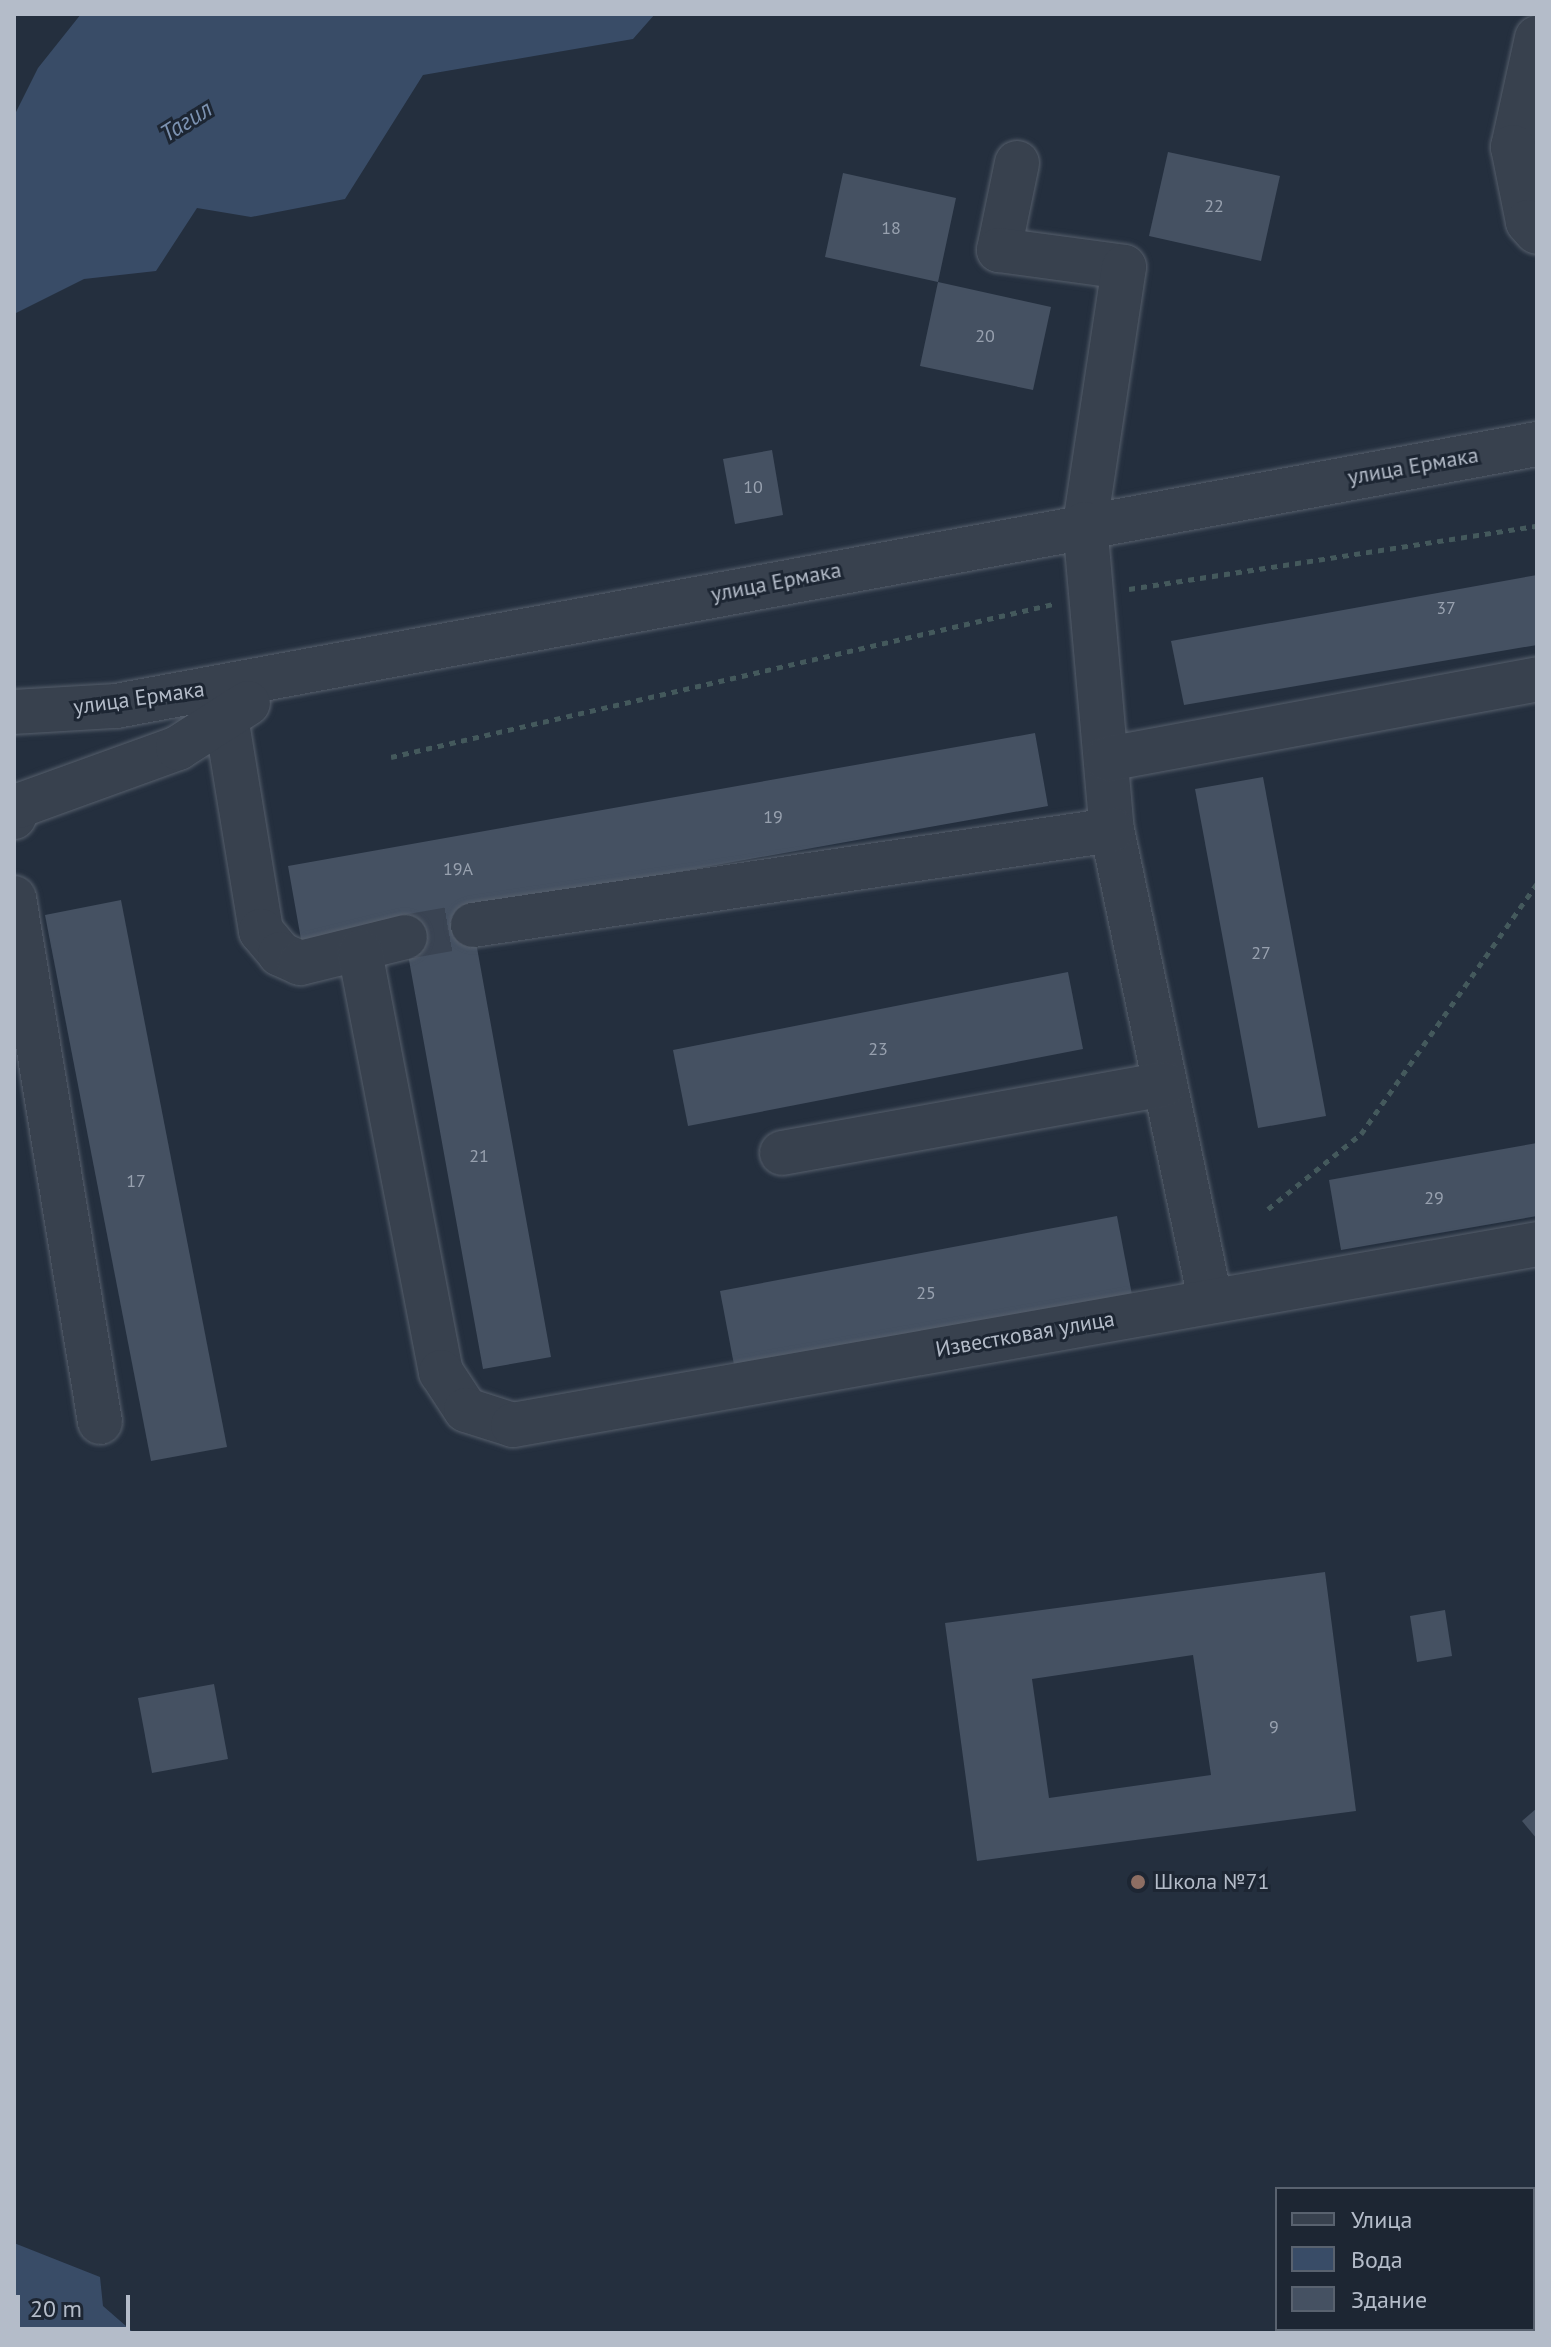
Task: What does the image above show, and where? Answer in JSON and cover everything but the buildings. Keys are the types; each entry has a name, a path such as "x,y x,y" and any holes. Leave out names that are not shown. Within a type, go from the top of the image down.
{"street":[{"path":"1537,38 1513,147 1528,222 1537,232"},
{"path":"1017,163 999,250 1124,267 1085,524 1112,830 1210,1301"},
{"name":"улица Ермака","path":"14,712 116,706 1085,524 1537,444"},
{"path":"15,809 178,748 295,672"},
{"path":"1107,759 1537,679"},
{"path":"226,717 261,931 280,954 300,963 360,952 405,937"},
{"path":"473,925 1112,830"},
{"path":"14,898 100,1422"},
{"name":"Известковая улица","path":"360,952 441,1372 466,1410 513,1425 1537,1244"},
{"path":"782,1153 1165,1084"}],"path":[{"path":"391,757 1092,595 1537,526"},
{"path":"1268,1209 1361,1134 1537,884"}],"water":[{"name":"Тагил","path":"81,14 655,14 633,39 423,75 345,199 251,217 197,208 156,271 84,279 14,314 14,116 38,68"},
{"path":"14,2243 100,2277 103,2306 134,2333 14,2333"}],"tunnel":[{"path":"405,937 473,925"}],"place":[{"name":"Школа №71","path":"1138,1882"}]}
